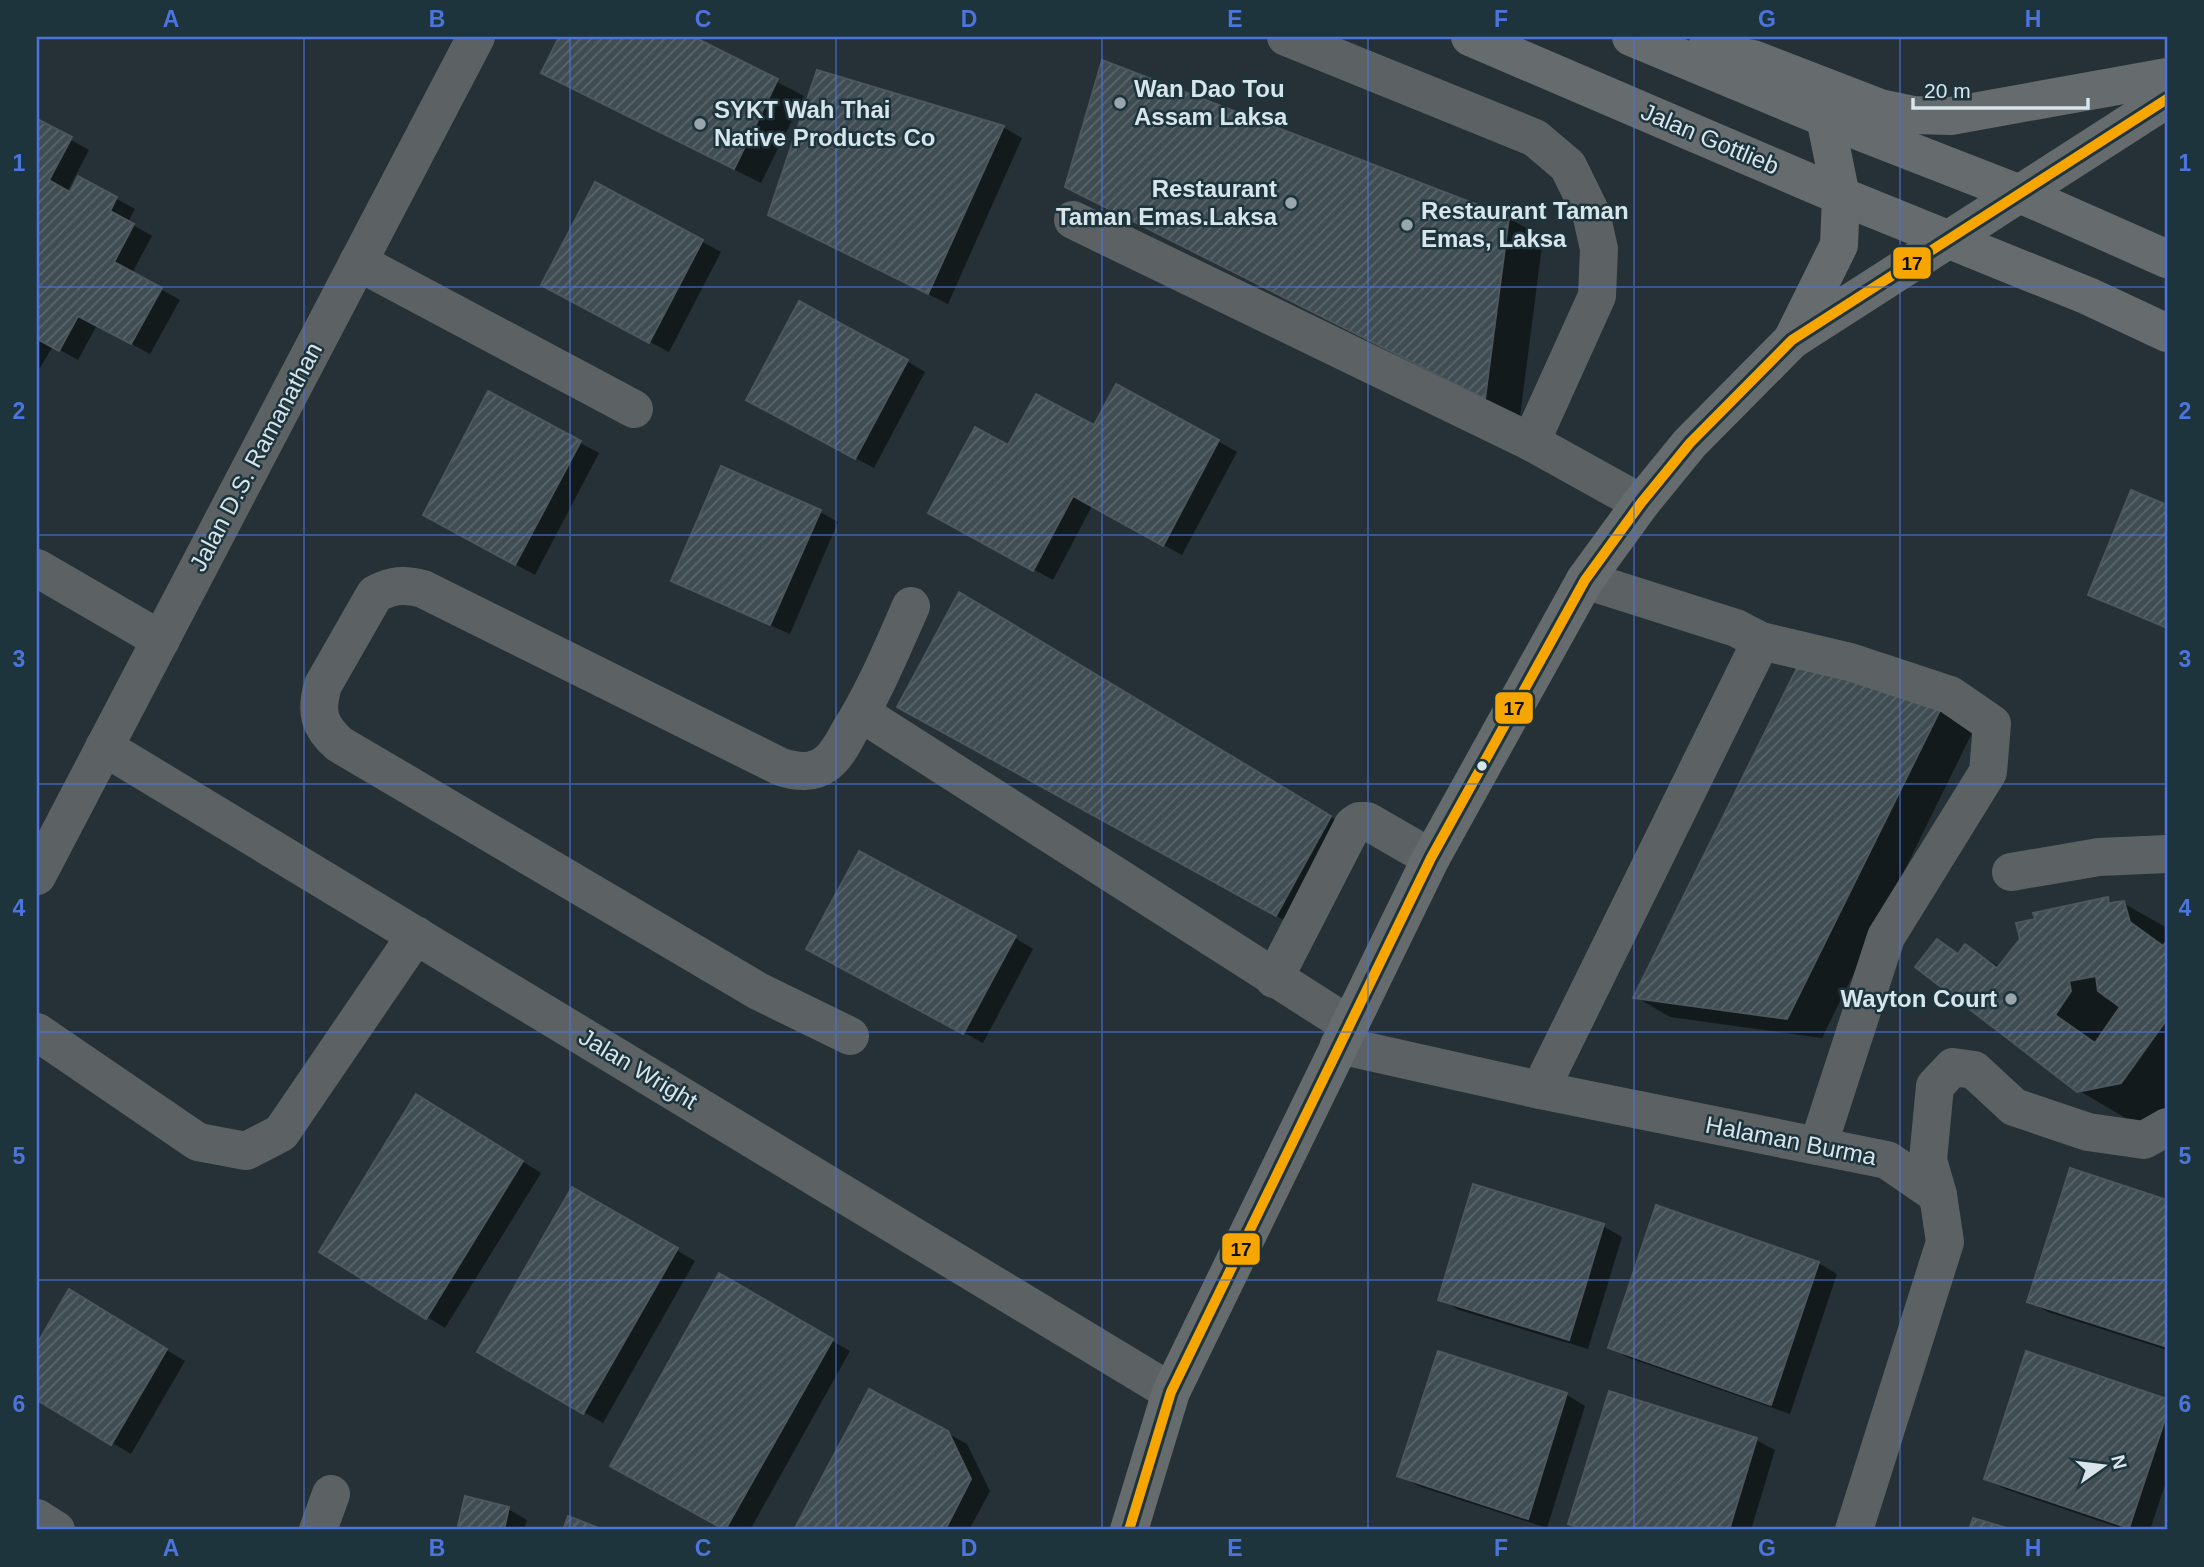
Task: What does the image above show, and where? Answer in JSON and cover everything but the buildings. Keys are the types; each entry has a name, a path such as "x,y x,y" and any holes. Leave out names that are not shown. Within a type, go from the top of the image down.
{"main road":[{"name":"Jalan Gottlieb","path":"1470,37 1841,196 2088,296 2167,333"},
{"path":"1636,38 1753,59 1880,108 1914,115 1951,116 2167,77"},
{"path":"1636,38 1825,118 2020,194 2167,260"},
{"path":"1129,1530 1171,1392 1431,858 1585,580 1640,503 1690,443 1792,340 2167,99"},
{"path":"1792,340 1839,245 1841,196 1825,118"}],"street":[{"name":"Jalan D.S. Ramanathan","path":"37,876 476,37"},
{"path":"1286,37 1535,138 1567,166 1591,213 1599,249 1597,296 1531,442"},
{"path":"1073,220 1531,442 1640,503"},
{"path":"358,262 634,409"},
{"path":"37,568 161,640"},
{"path":"1585,580 1735,628 1761,641 1850,662 1950,695 1992,724 1988,772 1886,937 1818,1146"},
{"path":"850,1036 758,992 340,744 327,732 320,718 318,702 323,685 375,594 406,584 423,589 781,767 796,772 812,770 826,764 837,752 861,713 912,607"},
{"path":"1539,1090 1761,641"},
{"name":"Halaman Burma","path":"861,713 1274,979 1344,1035 1539,1090 1887,1160 1938,1195"},
{"name":"Jalan Wright","path":"104,747 1171,1392"},
{"path":"1274,979 1353,825 1359,821 1367,821 1431,858"},
{"path":"2011,872 2099,857 2167,854"},
{"path":"37,1032 198,1142 246,1151 281,1133 416,935"},
{"path":"1854,1530 1945,1242 1938,1195 1928,1160 1934,1086 1953,1067 1974,1070 2014,1107 2088,1132 2144,1140 2167,1127"},
{"path":"318,1530 331,1494"},
{"path":"37,1518 56,1530"}],"transit line":[{"name":"17","path":"1129,1530 1171,1392 1431,858 1585,580 1641,503 1690,443 1792,340 2167,99"}],"place":[{"name":"Wan Dao Tou Assam Laksa","path":"1120,103"},
{"name":"SYKT Wah Thai Native Products Co","path":"700,124"},
{"name":"Restaurant Taman Emas.Laksa","path":"1291,203"},
{"name":"Restaurant Taman Emas, Laksa","path":"1407,225"},
{"name":"Wayton Court","path":"2011,999"}]}
